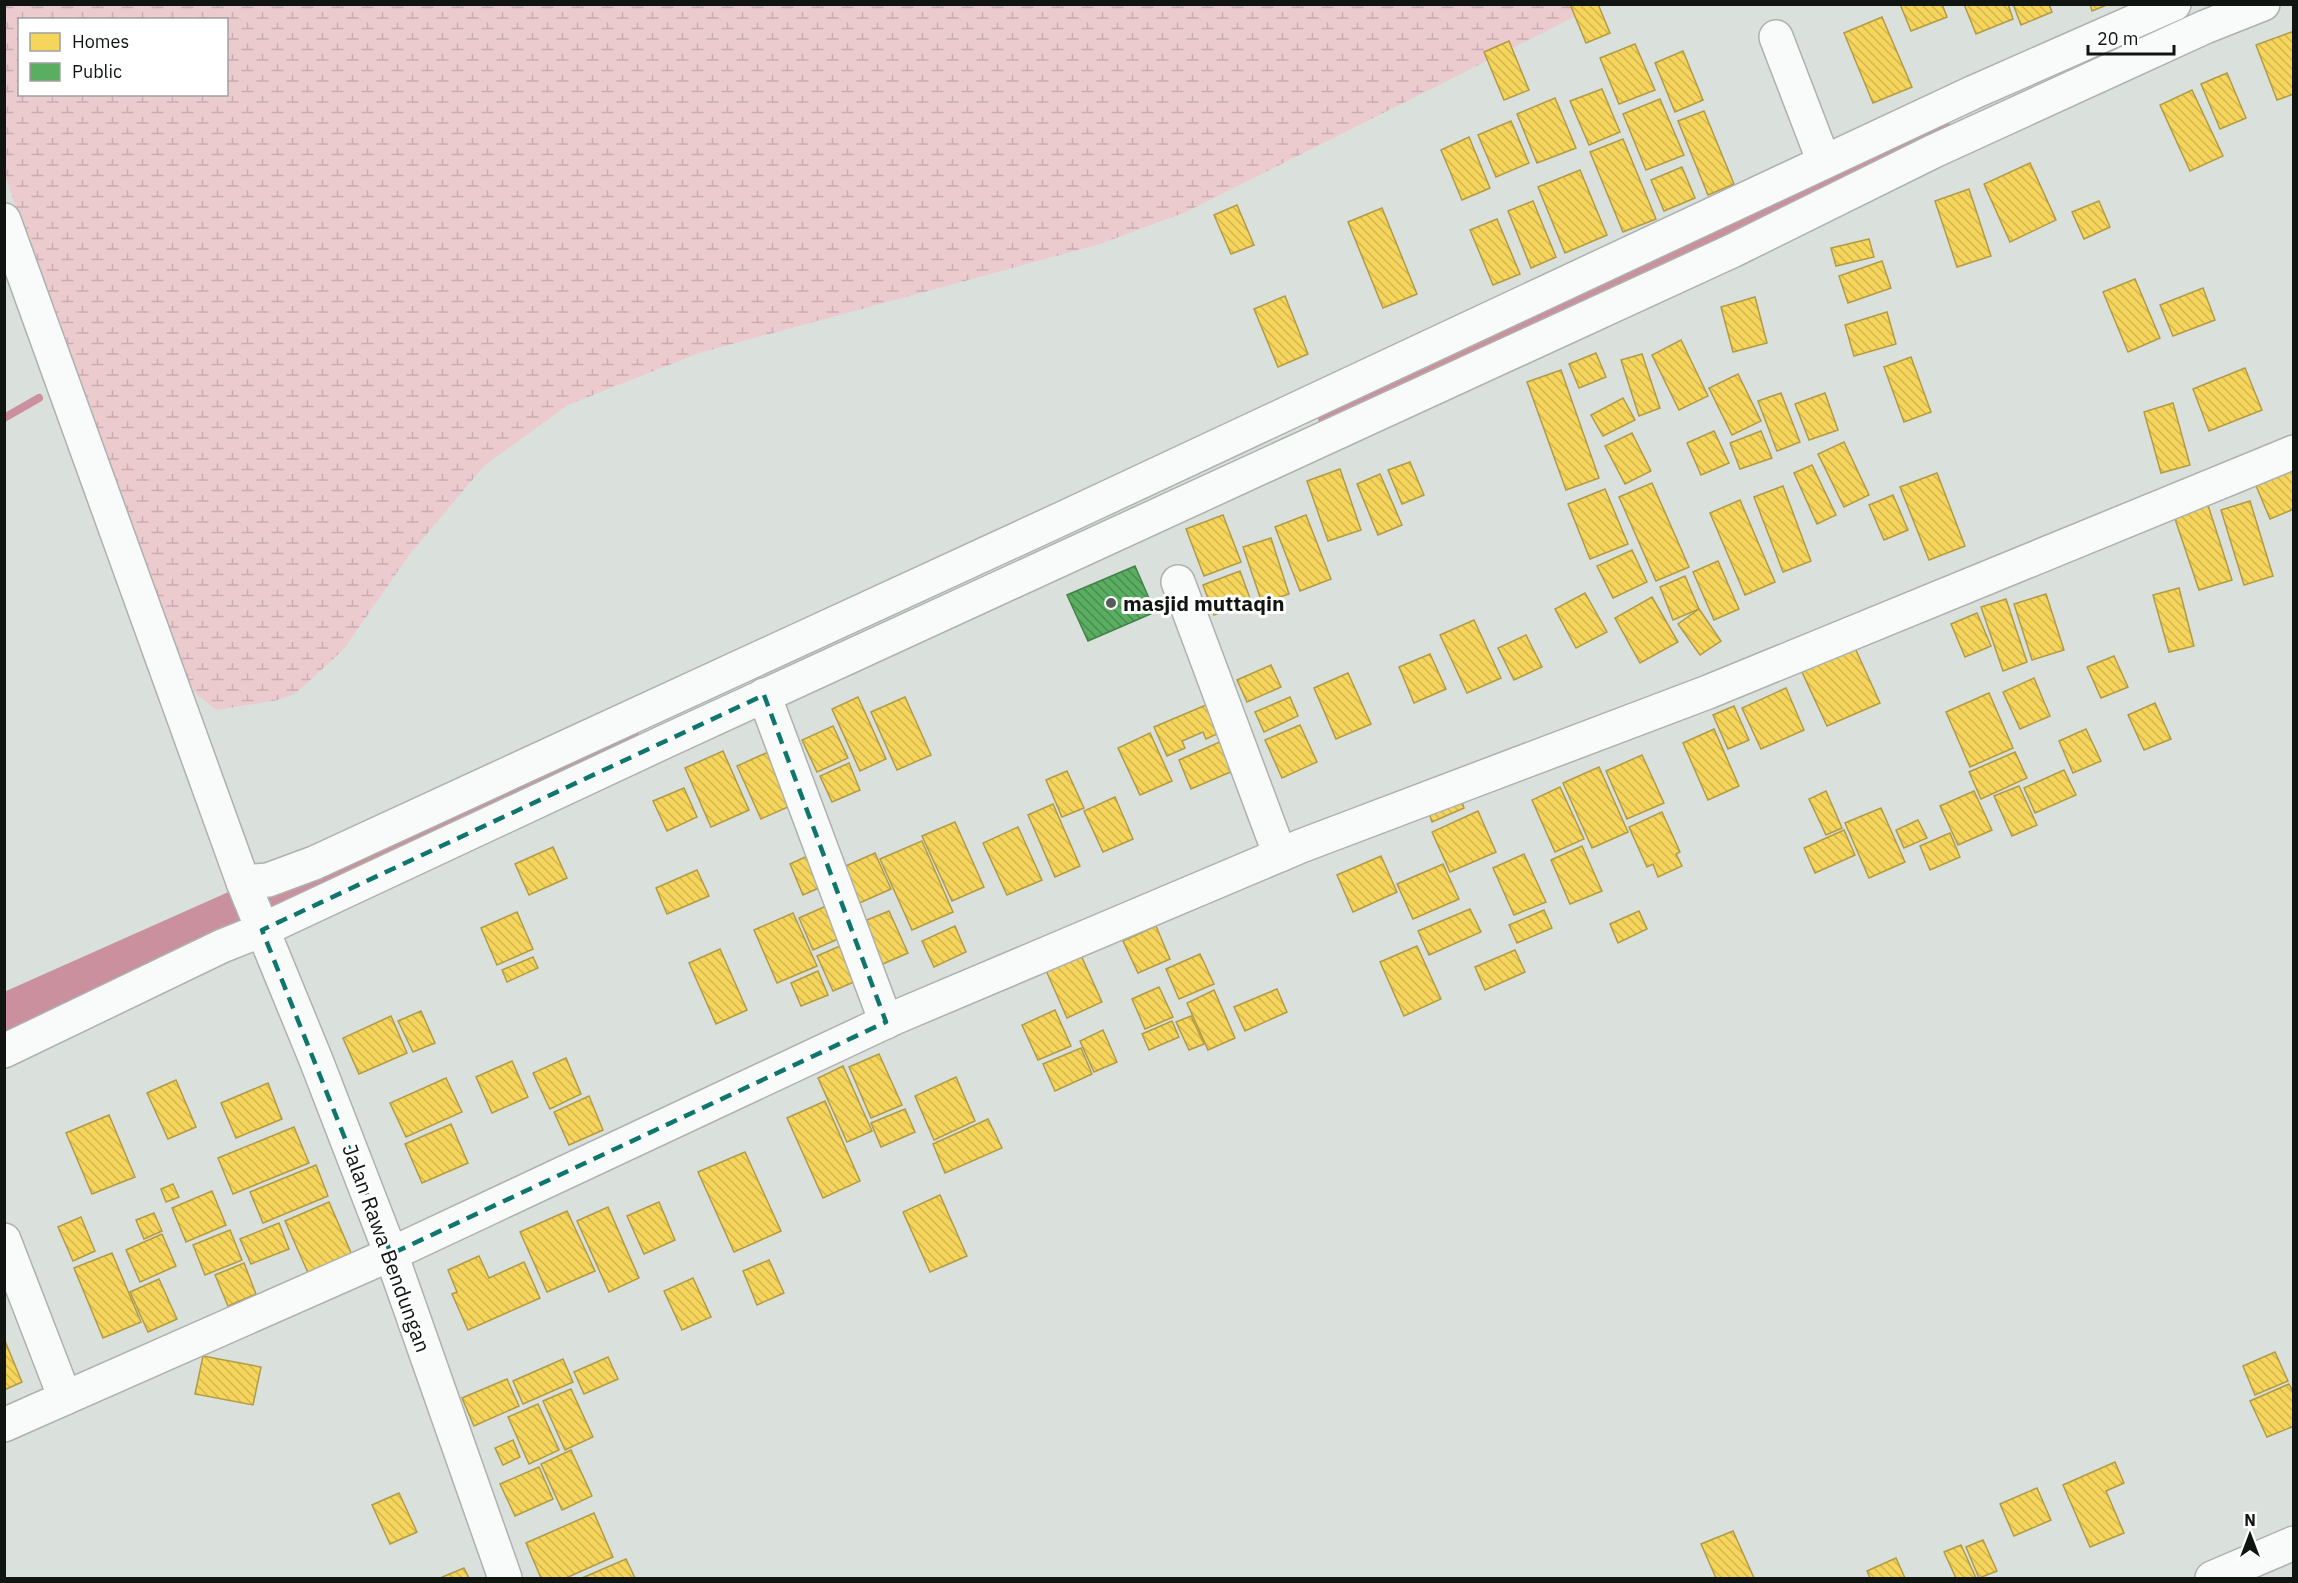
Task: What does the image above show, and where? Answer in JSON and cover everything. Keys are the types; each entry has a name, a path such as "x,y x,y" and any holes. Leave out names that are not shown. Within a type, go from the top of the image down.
{"street":[{"path":"245,886 314,863 1039,529 1974,92 2174,4"},
{"path":"4,1051 261,926 1732,251 1932,152 2205,27 2263,4"},
{"path":"1776,37 1824,162"},
{"name":"Jalan Rawa Bendungan","path":"4,220 245,886 316,1060 391,1254 505,1578"},
{"path":"4,1425 391,1254 886,1022 1280,855 1708,692 2294,452"},
{"path":"1178,582 1280,855"},
{"path":"764,696 886,1022"},
{"path":"4,1240 65,1398"},
{"path":"2212,1578 2294,1543"}],"highlighted area":[{"path":"764,695 886,1022 391,1254 262,930"}],"green space":[{"path":"5,5 1598,5 1186,212 1097,245 699,353 568,405 484,466 409,555 344,649 296,693 278,700 217,710 197,695 185,677 5,176"}],"building: Homes":[{"path":"1570,4 1598,4 1610,33 1586,43"},
{"path":"1900,4 1942,4 1947,17 1911,31"},
{"path":"1964,4 2008,4 2013,19 1976,34"},
{"path":"2013,4 2049,4 2052,12 2021,25"},
{"path":"2090,4 2109,4 2092,11"},
{"path":"1882,17 1912,87 1873,103 1844,33"},
{"path":"2294,31 2294,94 2277,100 2256,45"},
{"path":"1509,41 1529,90 1504,100 1484,52"},
{"path":"1635,44 1655,90 1619,104 1600,58"},
{"path":"1683,51 1703,100 1675,112 1655,63"},
{"path":"2227,73 2246,118 2220,129 2201,84"},
{"path":"1602,89 1620,132 1589,145 1570,101"},
{"path":"2192,90 2223,156 2190,171 2160,105"},
{"path":"1555,98 1576,148 1537,163 1517,114"},
{"path":"1660,99 1684,155 1646,170 1623,114"},
{"path":"1704,111 1734,184 1708,195 1678,121"},
{"path":"1511,121 1529,163 1496,177 1478,135"},
{"path":"1469,137 1490,188 1462,200 1441,150"},
{"path":"1623,139 1656,219 1623,232 1590,152"},
{"path":"2030,163 2056,220 2010,242 1984,184"},
{"path":"1682,167 1695,198 1664,211 1651,180"},
{"path":"1580,170 1607,235 1565,253 1538,187"},
{"path":"1969,189 1991,256 1957,267 1935,201"},
{"path":"1533,201 1556,257 1531,268 1508,211"},
{"path":"2099,201 2110,227 2084,239 2072,212"},
{"path":"1237,205 1254,245 1231,254 1214,215"},
{"path":"1382,208 1417,294 1383,308 1348,222"},
{"path":"1497,219 1520,274 1493,285 1470,230"},
{"path":"1869,239 1874,257 1836,266 1831,248"},
{"path":"1882,261 1891,288 1848,303 1839,276"},
{"path":"2135,279 2160,338 2128,352 2103,292"},
{"path":"2203,288 2215,320 2173,336 2160,305"},
{"path":"1285,296 1308,354 1278,367 1254,309"},
{"path":"1755,297 1767,343 1733,352 1721,307"},
{"path":"1887,312 1896,344 1854,356 1845,325"},
{"path":"1681,340 1708,396 1679,410 1652,355"},
{"path":"1596,353 1606,377 1579,388 1569,364"},
{"path":"1642,354 1660,408 1639,416 1621,360"},
{"path":"1911,357 1931,412 1904,422 1884,367"},
{"path":"2245,368 2262,410 2209,431 2193,389"},
{"path":"1561,370 1599,478 1566,490 1527,382"},
{"path":"1738,374 1761,421 1732,435 1709,388"},
{"path":"1781,393 1800,442 1777,451 1758,401"},
{"path":"1825,393 1838,430 1809,440 1795,404"},
{"path":"1623,398 1635,420 1603,436 1591,415"},
{"path":"2173,403 2190,465 2161,473 2144,412"},
{"path":"1714,431 1729,463 1701,475 1687,443"},
{"path":"1761,431 1772,458 1740,469 1730,443"},
{"path":"1632,433 1651,471 1625,484 1605,446"},
{"path":"1844,442 1869,495 1844,507 1818,454"},
{"path":"1410,462 1424,495 1402,504 1388,470"},
{"path":"2294,464 2294,509 2270,519 2254,481"},
{"path":"1812,465 1836,515 1817,524 1794,473"},
{"path":"1340,469 1361,530 1328,541 1307,481"},
{"path":"1937,473 1965,546 1929,560 1900,487"},
{"path":"1380,474 1402,525 1378,535 1357,484"},
{"path":"1652,483 1689,567 1656,581 1619,497"},
{"path":"1783,486 1811,561 1783,572 1754,497"},
{"path":"1605,489 1628,544 1590,559 1568,504"},
{"path":"1893,495 1908,530 1884,540 1869,505"},
{"path":"1740,500 1775,582 1745,595 1710,513"},
{"path":"2250,501 2273,576 2244,585 2221,510"},
{"path":"2207,502 2232,580 2199,590 2173,513"},
{"path":"1223,515 1241,562 1204,576 1186,529"},
{"path":"1306,515 1331,579 1300,591 1275,527"},
{"path":"1271,538 1289,594 1262,603 1243,547"},
{"path":"1632,550 1647,582 1613,598 1597,566"},
{"path":"1718,561 1739,609 1714,620 1693,572"},
{"path":"1240,571 1251,601 1214,615 1203,585"},
{"path":"1685,576 1699,609 1673,620 1660,587"},
{"path":"2179,588 2194,646 2169,652 2153,595"},
{"path":"1585,593 1607,632 1576,648 1555,609"},
{"path":"2046,594 2064,650 2032,660 2014,604"},
{"path":"1652,597 1678,642 1640,663 1615,618"},
{"path":"2006,599 2027,662 2003,671 1981,607"},
{"path":"1699,609 1721,641 1700,655 1678,624"},
{"path":"1977,613 1991,646 1965,657 1951,624"},
{"path":"1474,620 1501,678 1467,693 1440,635"},
{"path":"1526,635 1542,667 1514,680 1498,648"},
{"path":"1855,648 1880,703 1827,726 1802,672"},
{"path":"1430,654 1446,689 1414,703 1399,667"},
{"path":"2114,656 2128,687 2101,698 2087,667"},
{"path":"1271,665 1281,687 1247,702 1237,680"},
{"path":"1348,673 1371,724 1336,739 1314,688"},
{"path":"2034,678 2050,716 2020,729 2003,692"},
{"path":"1786,688 1804,730 1761,749 1742,708"},
{"path":"1989,693 2013,748 1970,767 1946,712"},
{"path":"858,697 886,759 860,771 832,709"},
{"path":"905,697 931,755 897,770 871,712"},
{"path":"1290,697 1298,716 1264,732 1255,712"},
{"path":"1213,702 1226,730 1206,739 1203,732 1182,741 1185,748 1167,756 1154,727"},
{"path":"2155,703 2171,739 2144,750 2128,715"},
{"path":"1734,706 1749,740 1728,749 1713,715"},
{"path":"1300,725 1317,762 1282,778 1265,740"},
{"path":"833,726 848,758 817,772 802,740"},
{"path":"1714,729 1739,786 1708,800 1683,743"},
{"path":"2086,729 2101,761 2073,773 2059,741"},
{"path":"1150,733 1172,781 1140,795 1118,748"},
{"path":"1222,741 1235,770 1191,789 1179,760"},
{"path":"775,749 799,802 761,819 737,766"},
{"path":"723,751 749,810 711,827 685,768"},
{"path":"2015,752 2027,778 1981,799 1969,772"},
{"path":"1642,755 1664,803 1627,819 1606,771"},
{"path":"849,763 860,790 832,802 820,776"},
{"path":"1599,767 1628,832 1592,848 1563,783"},
{"path":"2064,770 2076,795 2035,813 2024,788"},
{"path":"1067,771 1084,808 1062,817 1046,780"},
{"path":"2019,786 2037,825 2012,836 1994,796"},
{"path":"1560,787 1584,839 1555,852 1532,800"},
{"path":"684,788 697,817 667,831 653,801"},
{"path":"1826,791 1842,828 1826,835 1809,799"},
{"path":"1974,791 1992,830 1958,845 1940,806"},
{"path":"1460,796 1464,808 1432,822 1428,810"},
{"path":"1115,797 1133,839 1103,852 1084,811"},
{"path":"1053,804 1080,866 1055,877 1028,815"},
{"path":"1881,808 1905,862 1869,878 1845,823"},
{"path":"1478,811 1496,852 1450,872 1432,832"},
{"path":"1662,812 1680,852 1676,854 1682,866 1658,877 1653,864 1647,867 1629,827"},
{"path":"1918,820 1927,838 1904,848 1896,830"},
{"path":"955,822 984,887 952,901 922,836"},
{"path":"1018,827 1042,880 1007,895 983,843"},
{"path":"1844,830 1855,855 1815,873 1804,848"},
{"path":"1950,833 1960,857 1930,870 1920,846"},
{"path":"922,841 953,912 912,930 880,859"},
{"path":"1582,846 1602,891 1570,904 1551,860"},
{"path":"553,847 567,878 529,895 515,864"},
{"path":"814,853 828,884 803,895 790,864"},
{"path":"875,853 891,889 855,905 839,869"},
{"path":"1524,854 1546,902 1514,915 1493,868"},
{"path":"1381,856 1397,892 1353,912 1337,875"},
{"path":"1443,864 1459,899 1413,919 1397,884"},
{"path":"697,870 709,896 667,914 656,888"},
{"path":"833,903 847,935 813,950 799,918"},
{"path":"1470,909 1481,932 1429,955 1418,931"},
{"path":"1544,910 1552,928 1517,943 1509,925"},
{"path":"889,911 908,953 876,967 857,924"},
{"path":"1639,911 1647,929 1618,943 1610,924"},
{"path":"517,912 533,949 497,965 481,928"},
{"path":"793,913 817,966 777,983 754,930"},
{"path":"955,926 966,952 934,967 922,941"},
{"path":"1156,926 1170,959 1138,973 1123,941"},
{"path":"847,943 863,978 833,991 817,956"},
{"path":"1417,946 1441,999 1404,1016 1380,962"},
{"path":"720,949 747,1010 716,1024 689,963"},
{"path":"1515,950 1525,972 1485,990 1475,967"},
{"path":"1079,951 1102,1002 1067,1018 1044,966"},
{"path":"1200,954 1214,984 1179,999 1166,969"},
{"path":"533,957 538,968 507,982 502,970"},
{"path":"818,971 828,995 801,1006 791,983"},
{"path":"1159,987 1173,1017 1145,1029 1132,999"},
{"path":"1277,989 1287,1012 1245,1031 1234,1007"},
{"path":"1214,990 1235,1038 1208,1050 1187,1003"},
{"path":"1055,1010 1071,1046 1038,1060 1022,1025"},
{"path":"421,1011 435,1043 413,1052 398,1021"},
{"path":"391,1016 407,1053 359,1074 343,1038"},
{"path":"1191,1016 1204,1044 1189,1050 1176,1022"},
{"path":"1172,1021 1179,1037 1149,1050 1142,1034"},
{"path":"1103,1030 1117,1062 1094,1072 1080,1041"},
{"path":"1081,1048 1092,1074 1055,1091 1043,1064"},
{"path":"879,1054 902,1105 871,1118 849,1067"},
{"path":"566,1058 581,1094 550,1109 533,1073"},
{"path":"512,1061 528,1097 492,1113 476,1077"},
{"path":"843,1066 872,1131 847,1142 818,1078"},
{"path":"956,1077 975,1121 934,1140 915,1096"},
{"path":"446,1078 462,1112 406,1137 390,1103"},
{"path":"176,1080 196,1127 168,1139 147,1093"},
{"path":"268,1083 282,1119 236,1138 221,1103"},
{"path":"589,1096 603,1130 569,1145 554,1112"},
{"path":"825,1101 860,1181 823,1198 787,1118"},
{"path":"905,1109 915,1132 881,1147 871,1123"},
{"path":"109,1115 135,1177 92,1194 66,1133"},
{"path":"988,1119 1002,1148 945,1173 933,1144"},
{"path":"451,1124 468,1163 422,1183 405,1144"},
{"path":"294,1127 309,1163 233,1194 218,1158"},
{"path":"745,1152 781,1231 734,1252 698,1172"},
{"path":"316,1165 328,1196 263,1223 250,1192"},
{"path":"173,1184 179,1197 166,1202 161,1189"},
{"path":"212,1191 226,1225 186,1242 172,1208"},
{"path":"940,1195 967,1256 930,1272 903,1212"},
{"path":"329,1202 352,1255 309,1275 285,1221"},
{"path":"659,1202 675,1240 644,1254 627,1216"},
{"path":"608,1207 639,1278 609,1292 577,1221"},
{"path":"567,1211 595,1271 547,1292 520,1232"},
{"path":"154,1213 162,1231 144,1239 136,1220"},
{"path":"81,1217 95,1251 73,1261 58,1227"},
{"path":"279,1223 289,1249 251,1264 240,1239"},
{"path":"230,1230 242,1260 205,1275 193,1245"},
{"path":"162,1234 176,1266 140,1282 126,1250"},
{"path":"112,1253 141,1322 103,1338 74,1268"},
{"path":"479,1256 489,1278 524,1262 540,1298 468,1330 452,1294 457,1292 448,1270"},
{"path":"769,1260 784,1293 757,1305 743,1271"},
{"path":"244,1263 256,1294 228,1306 215,1275"},
{"path":"693,1278 711,1317 682,1330 664,1291"},
{"path":"159,1279 177,1319 148,1332 130,1292"},
{"path":"4,1341 22,1382 4,1390"},
{"path":"2275,1352 2288,1381 2255,1395 2243,1366"},
{"path":"203,1356 261,1367 253,1405 195,1394"},
{"path":"608,1357 618,1379 584,1394 574,1372"},
{"path":"563,1359 573,1382 523,1404 513,1381"},
{"path":"507,1379 519,1406 474,1426 462,1398"},
{"path":"2289,1384 2294,1394 2294,1426 2267,1437 2250,1401"},
{"path":"571,1389 593,1437 565,1450 543,1401"},
{"path":"538,1404 559,1450 529,1464 508,1417"},
{"path":"513,1440 520,1457 503,1465 495,1448"},
{"path":"571,1450 592,1496 562,1510 541,1464"},
{"path":"2115,1462 2124,1483 2106,1491 2124,1533 2090,1547 2063,1485"},
{"path":"539,1467 553,1499 515,1516 500,1484"},
{"path":"2037,1488 2051,1520 2014,1536 2000,1504"},
{"path":"399,1493 417,1532 390,1544 372,1505"},
{"path":"594,1513 613,1557 566,1578 541,1578 526,1543"},
{"path":"1733,1531 1754,1578 1716,1578 1701,1544"},
{"path":"1983,1540 1997,1571 1979,1578 1966,1547"},
{"path":"1961,1545 1976,1578 1956,1578 1944,1552"},
{"path":"1896,1558 1905,1578 1870,1578 1867,1571"},
{"path":"626,1559 635,1578 582,1578"},
{"path":"464,1568 469,1578 440,1578"}],"building: Public":[{"name":"masjid muttaqin","path":"1135,566 1155,612 1088,641 1067,595"}],"waterway":[{"path":"1343,414 1457,357 1928,137"},
{"path":"4,418 39,398"},
{"path":"4,1020 617,747"}],"place":[{"name":"masjid muttaqin","path":"1111,603"}]}
